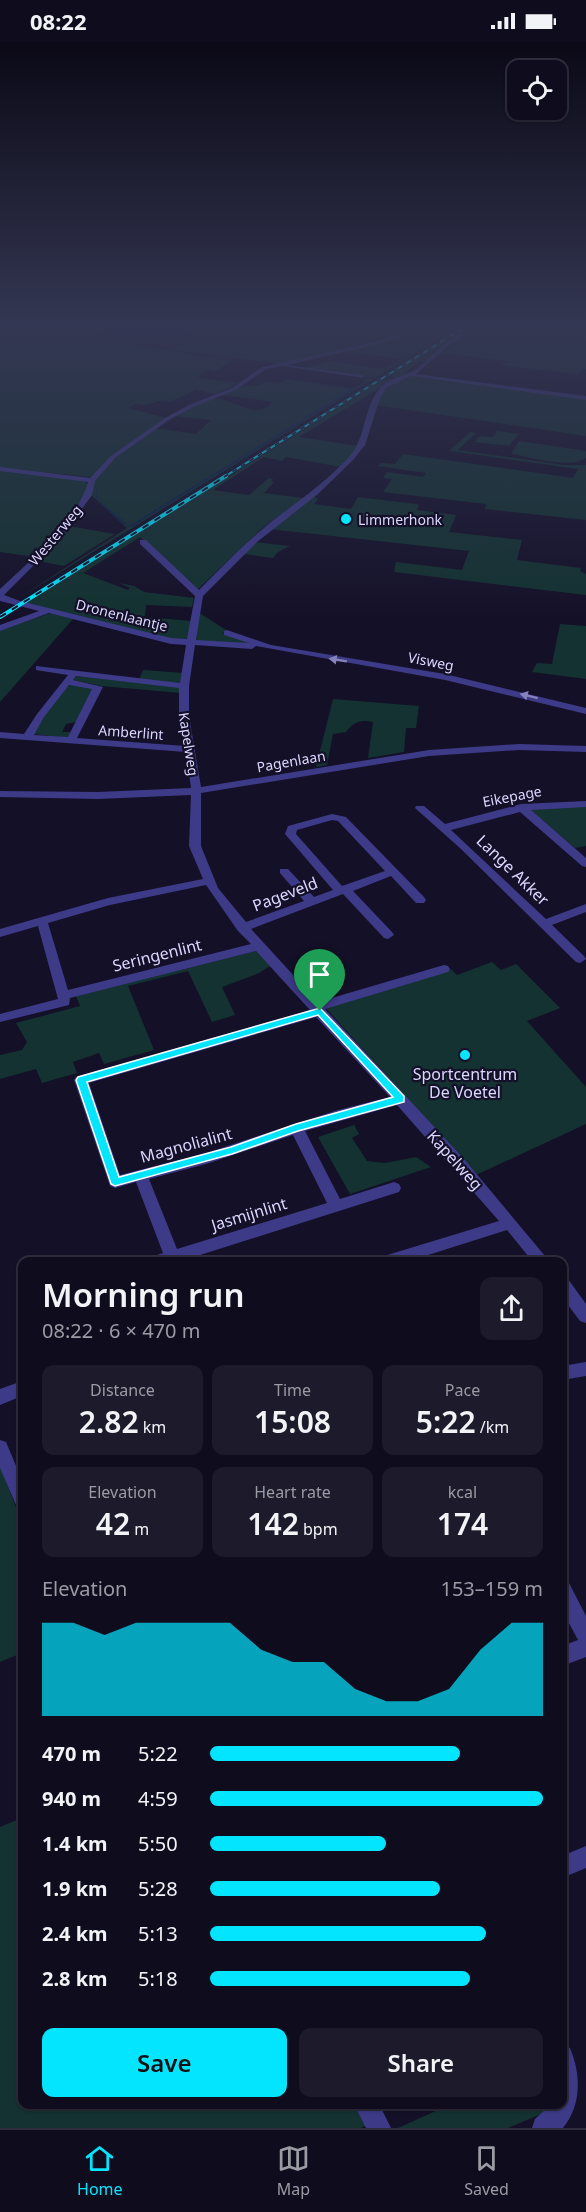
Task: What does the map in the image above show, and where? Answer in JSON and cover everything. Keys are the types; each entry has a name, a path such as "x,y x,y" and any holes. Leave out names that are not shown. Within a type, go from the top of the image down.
{"street":[{"name":"Westerweg","path":"47,611 6,600 0,595 57,537 88,495 92,480 113,457 158,425"},
{"path":"143,542 199,595 263,532 315,492 351,459 362,445 368,425"},
{"path":"0,469 92,480"},
{"name":"Kapelweg","path":"199,595 184,686 184,716 196,791 195,846 208,881 242,928 400,1099 539,1257"},
{"path":"0,627 47,611"},
{"name":"Dronenlaantje","path":"47,611 160,638 191,643"},
{"name":"Visweg","path":"227,633 269,647"},
{"name":"Visweg","path":"191,643 269,647 445,677 586,711"},
{"name":"Amberlint","path":"39,668 98,687 71,740"},
{"path":"28,736 44,710 70,677"},
{"name":"Amberlint","path":"70,677 184,686"},
{"name":"Amberlint","path":"0,735 189,749"},
{"name":"Pagenlaan","path":"0,794 86,797 196,791 430,752 502,746 586,749"},
{"name":"Eikepage","path":"445,828 544,803 586,804"},
{"path":"521,807 586,864"},
{"name":"Lange Akker","path":"420,808 445,828 580,959"},
{"name":"Pageveld","path":"388,935 290,834 292,828 332,817 342,819 420,900"},
{"path":"573,853 586,849"},
{"path":"284,871 311,901"},
{"name":"Pageveld","path":"242,928 393,872"},
{"path":"0,933 125,897 208,881"},
{"path":"544,924 586,908"},
{"path":"42,921 63,996"},
{"name":"Seringenlint","path":"0,1018 65,1002 63,996 258,946"},
{"path":"318,1009 444,969"},
{"name":"Magnolialint","path":"318,1009 81,1080 115,1182 232,1150 296,1128 400,1099"},
{"path":"296,1128 336,1206"},
{"path":"140,1175 172,1257"},
{"name":"Jasmijnlint","path":"172,1257 394,1188"},
{"path":"401,1257 511,1224"},
{"path":"567,1291 586,1316"},
{"path":"567,1372 586,1369"},
{"path":"0,1397 18,1390"},
{"path":"0,1448 18,1490"},
{"path":"567,1600 586,1636"},
{"path":"567,1654 586,1647"},
{"path":"567,1865 586,1857"},
{"path":"369,2109 379,2128"},
{"path":"544,2128 557,2119 562,2109"}],"green space":[{"path":"0,425 156,425 118,452 91,477 0,468"},
{"path":"205,425 293,425 129,527 298,425 14,601 127,528 91,495 94,482 114,459 155,428 196,434"},
{"path":"310,425 318,425 299,437 359,446 341,467 286,457 282,461 264,457 213,490 249,495 269,478 274,482 264,493 303,498 260,530 197,590 140,537 83,573 128,590 130,588 119,583 134,586 144,592 194,598 192,607 146,605 145,617 192,621 189,638 180,640 163,637 27,603"},
{"path":"513,425 586,425 586,436"},
{"path":"497,431 519,434 509,446 475,442 479,436 493,437"},
{"path":"470,432 476,433 458,450 564,465 586,465 586,520 485,509 486,504 383,492 392,479 383,478 387,472 423,477 426,473 378,466 381,463 395,464 403,454 573,478 578,469 449,451"},
{"path":"519,441 586,451 586,458 569,463 559,463 511,454"},
{"path":"0,470 84,481 88,484 83,498 35,557 0,552"},
{"path":"313,496 318,499 314,504 351,509 358,497 416,504 419,505 417,510 456,515 449,532 522,540 517,560 581,568 580,571 586,574 586,595 394,572 396,562 462,570 469,551 269,529"},
{"path":"68,526 115,534 64,566 38,561"},
{"path":"254,542 290,546 278,552 273,558 243,554"},
{"path":"198,612 226,630 223,633 260,645 196,642"},
{"path":"51,613 73,619 0,702 0,630"},
{"path":"560,624 586,626 586,679 532,672 537,663 552,664"},
{"path":"143,670 184,673 179,683 139,680"},
{"path":"76,676 180,687 181,693 101,686 73,680"},
{"path":"71,685 91,687 93,691 76,722 66,724 62,732 70,732 70,736 67,738 34,734 33,731 66,687"},
{"path":"333,699 419,706 416,728 406,728 404,752 368,758 373,722 361,721 351,726 346,732 333,734 327,765 316,767"},
{"path":"586,805 586,846 575,848 530,810 533,807"},
{"path":"256,951 270,966 259,973 222,987 235,1015 212,1022 188,971 128,986 154,1050 104,1064 99,1053 73,1062 77,1073 42,1083 36,1069 0,1079 0,1055 22,1050 27,1042 16,1023 80,1006 76,996"},
{"name":"Sportcentrum De Voetel","path":"492,962 501,970 516,964 560,1008 527,1021 586,1087 586,1124 476,1175 324,1006 451,969 457,975"},
{"path":"354,1125 359,1134 352,1138 367,1161 385,1163 416,1157 431,1167 350,1194 318,1137"},
{"path":"0,1465 18,1513 18,1655 0,1662"},
{"path":"17,1820 18,2109 361,2109 370,2124 361,2128 0,2128 0,1827"},
{"path":"440,2109 545,2109 541,2114 508,2128 398,2128"}],"water":[{"path":"292,425 296,425 131,527 126,525 117,519 96,499 97,484 97,499 129,526"}],"railway":[{"path":"224,477 307,425"},
{"path":"0,617 226,476"}],"place":[{"name":"Limmerhonk","path":"346,519"},
{"name":"Sportcentrum De Voetel","path":"465,1055"}],"route":[{"path":"320,1011 400,1099 296,1128 207,1158 115,1182 81,1080 320,1011"}]}
